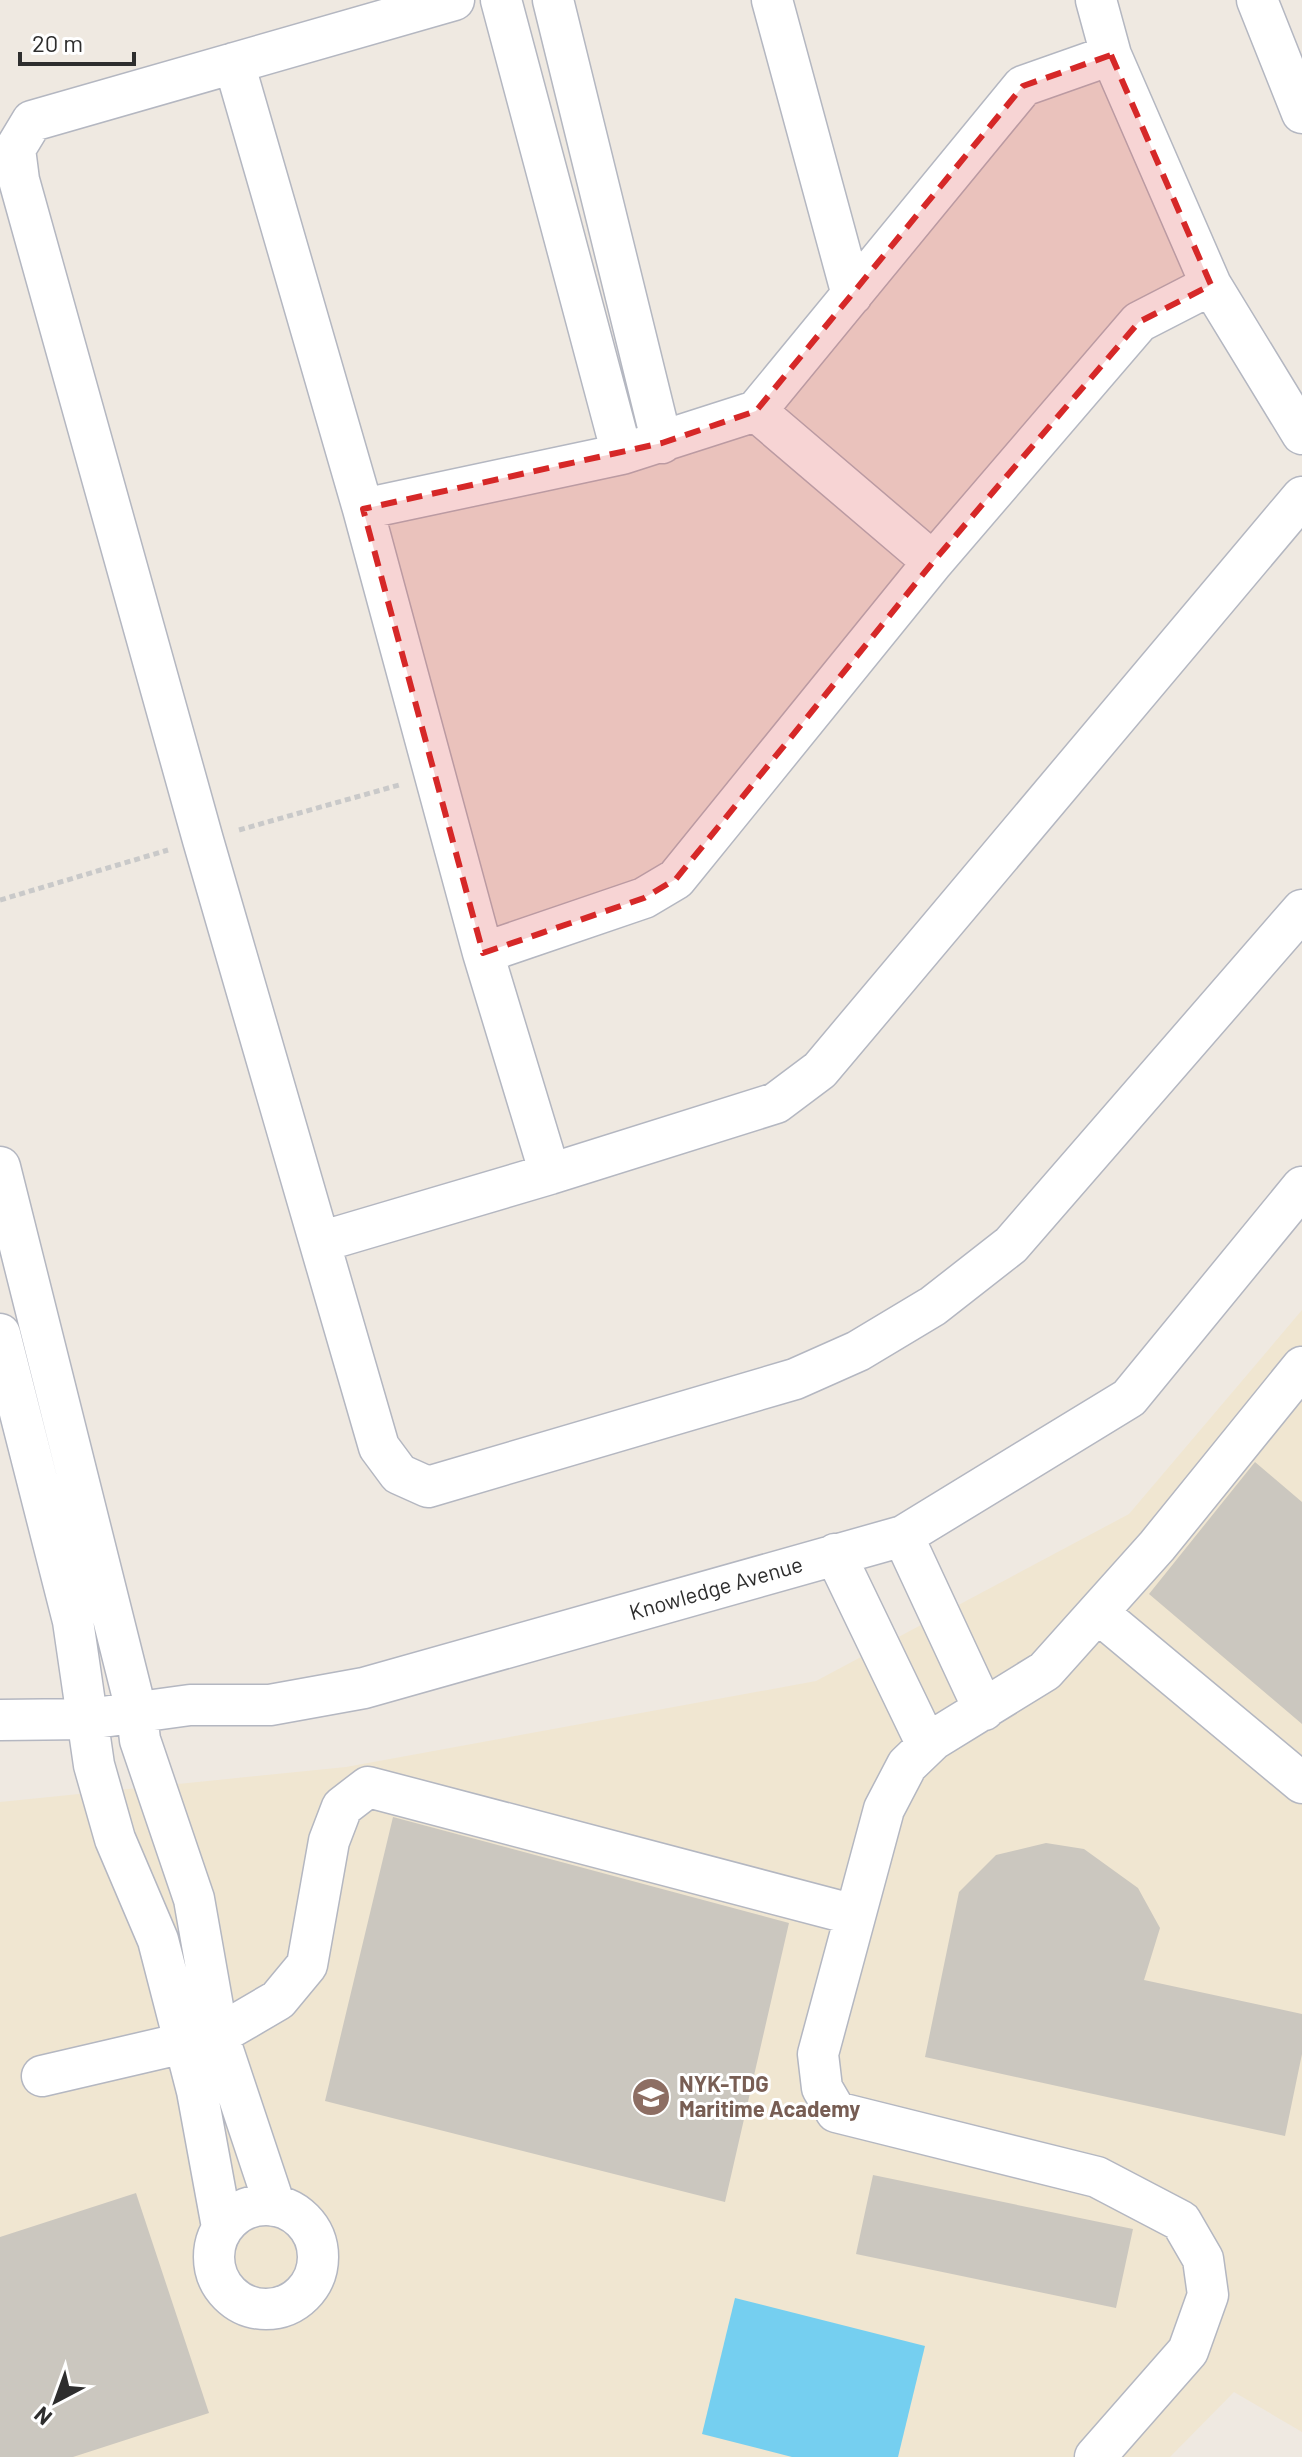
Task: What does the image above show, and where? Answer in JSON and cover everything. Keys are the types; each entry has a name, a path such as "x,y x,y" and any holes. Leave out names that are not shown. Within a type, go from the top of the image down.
{"street":[{"path":"454,0 32,121 15,149 19,180 203,840 379,1447 399,1474 428,1487 795,1379 858,1351 933,1306 1011,1245 1302,910"},
{"path":"501,0 622,454"},
{"path":"553,0 662,443"},
{"path":"772,0 852,295"},
{"path":"1096,0 1111,55 1211,285 1302,434"},
{"path":"1257,0 1302,113"},
{"path":"363,509 622,454 756,411 1023,86 1111,55"},
{"path":"234,63 363,509 483,953 550,1174"},
{"path":"483,953 644,898 676,879 933,562 1139,322 1211,285"},
{"path":"756,411 933,562"},
{"path":"320,1242 776,1103 820,1070 1302,497"},
{"path":"0,1167 137,1714 140,1740 194,1899 207,1953 201,2038 222,2227"},
{"name":"Knowledge Avenue","path":"0,1720 88,1719 190,1705 270,1705 364,1688 903,1536 1129,1398 1302,1187"},
{"path":"0,1334 73,1621 94,1765 115,1839 275,2206"},
{"path":"1095,2457 1188,2351 1208,2295 1203,2259 1181,2221 1097,2177 836,2112 822,2088 818,2054 884,1809 907,1765 927,1745 1045,1671 1296,1386"},
{"path":"903,1536 984,1710"},
{"path":"835,1554 927,1745"},
{"path":"1098,1613 1302,1783"},
{"path":"42,2076 201,2038 278,2000 307,1965 329,1841 342,1807 368,1787 855,1915"},
{"path":"275,2206 291,2212 306,2223 319,2256 307,2290 294,2302 278,2308 260,2309 243,2304 228,2293 218,2278 213,2261 215,2243 222,2227 245,2209 275,2206"}],"highlighted area":[{"path":"1111,55 1211,285 1139,322 933,562 676,879 644,898 483,953 363,509 662,443 756,411 1023,86"}],"shaded area":[{"name":"NYK-TDG Maritime Academy","path":"1302,1310 1302,2432 1234,2392 1170,2457 0,2457 0,1802 346,1767 816,1681 1129,1514"}],"water":[{"path":"735,2298 925,2346 898,2457 792,2457 702,2434"}],"building":[{"path":"1255,1462 1302,1502 1302,1724 1149,1594"},
{"path":"393,1817 789,1923 725,2202 325,2101"},
{"path":"1046,1843 1084,1849 1138,1888 1160,1928 1144,1980 1302,2014 1302,2054 1285,2136 925,2057 959,1892 996,1855"},
{"path":"873,2175 1133,2229 1116,2308 856,2254"},
{"path":"136,2193 209,2413 73,2457 0,2457 0,2237"}],"place":[{"name":"NYK-TDG Maritime Academy","path":"651,2097"}]}
